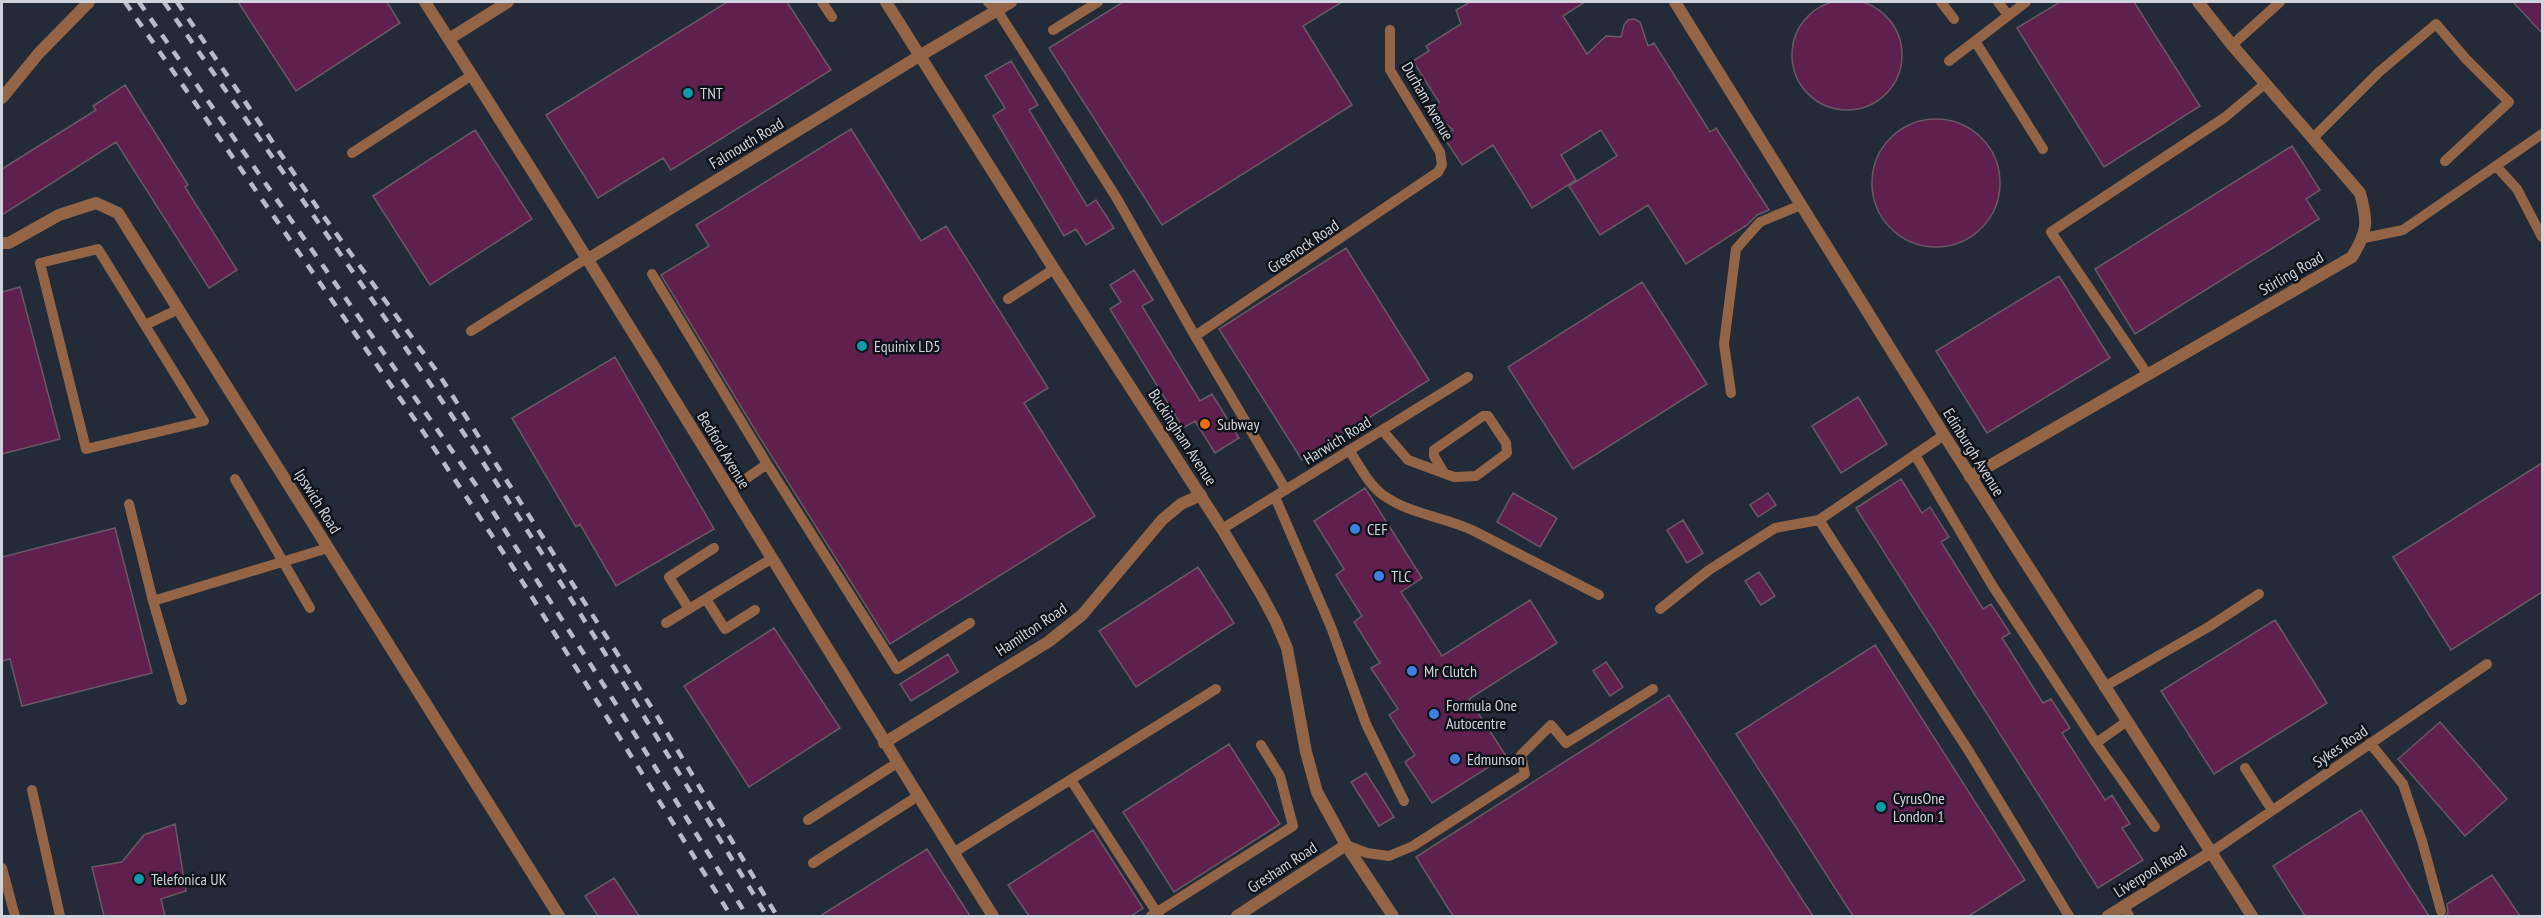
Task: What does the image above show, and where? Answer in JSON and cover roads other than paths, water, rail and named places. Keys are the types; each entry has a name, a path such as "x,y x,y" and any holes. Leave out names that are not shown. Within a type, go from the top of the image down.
{"street":[{"name":"Bedford Avenue","path":"425,2 588,258 771,559 993,916"},
{"path":"449,39 508,2"},
{"name":"Buckingham Avenue","path":"886,2 1054,269 1201,495 1261,594 1283,639 1306,752 1317,792 1346,845 1393,916"},
{"name":"Falmouth Road","path":"588,258 921,55 992,6 1011,2"},
{"name":"Edinburgh Avenue","path":"1675,2 1970,477 2252,916"},
{"path":"2198,2 2232,45 2360,193 2367,218 2364,238"},
{"path":"2,98 39,52 86,5"},
{"name":"Ipswich Road","path":"2,243 9,243 59,215 96,202 118,213 559,916"},
{"name":"Stirling Road","path":"1970,477 2352,257 2364,238"},
{"name":"Hamilton Road","path":"884,742 1048,642 1082,615 1162,520 1181,504 1201,495"},
{"name":"Gresham Road","path":"1237,916 1346,845"},
{"name":"Liverpool Road","path":"2108,916 2126,912 2210,853"}],"lane":[{"path":"822,2 832,17"},
{"path":"1053,30 1098,2"},
{"path":"1941,2 1954,19"},
{"path":"1998,2 2008,15"},
{"path":"1949,61 2026,2"},
{"path":"2232,45 2280,2"},
{"path":"992,6 1116,196 1286,490"},
{"path":"2313,138 2379,72 2436,24 2466,59 2509,102 2445,161"},
{"name":"Durham Avenue","path":"1390,30 1389,60 1394,78 1440,152 1442,165 1428,181"},
{"path":"1975,41 2043,149"},
{"path":"352,153 472,75"},
{"path":"2148,375 2051,232 2224,118 2266,83"},
{"path":"2364,238 2403,230 2542,134"},
{"path":"2496,166 2517,189 2542,237"},
{"name":"Greenock Road","path":"1195,336 1428,181"},
{"path":"1731,393 1724,344 1736,249 1760,222 1801,205"},
{"path":"98,249 145,325 204,421 86,449 40,263 98,249"},
{"path":"471,332 588,258"},
{"path":"1008,299 1054,269"},
{"path":"652,274 767,464 897,669 970,623"},
{"path":"145,325 179,309"},
{"name":"Harwich Road","path":"1222,529 1467,377"},
{"path":"1382,430 1408,460 1454,477 1476,476 1507,453 1506,443 1488,416 1483,416 1434,450 1434,456 1444,473"},
{"path":"1660,609 1709,570 1775,528 1819,520 1944,435"},
{"path":"1349,450 1383,496 1412,510 1454,521 1599,595"},
{"path":"1915,455 1992,585 2096,743 2155,827"},
{"path":"730,490 767,464"},
{"path":"235,479 310,608"},
{"path":"1275,497 1331,627 1366,724 1404,801"},
{"path":"129,504 153,601 182,700"},
{"path":"1819,520 1970,753 2069,916"},
{"path":"153,601 328,548"},
{"path":"689,609 669,578 714,548"},
{"path":"666,624 771,559"},
{"path":"2104,687 2210,626 2259,594"},
{"path":"706,599 725,629 754,610"},
{"name":"Sykes Road","path":"2210,853 2487,664"},
{"path":"953,852 1216,689"},
{"path":"1346,845 1367,853 1389,856 1413,846 1524,774 1521,755 1551,725 1566,743 1653,689"},
{"path":"2096,743 2126,722"},
{"path":"2370,743 2403,784 2422,841 2440,911"},
{"path":"1071,780 1156,915 1293,826 1280,776 1261,745"},
{"path":"808,820 897,763"},
{"path":"2245,768 2272,810"},
{"path":"32,790 60,916"},
{"path":"813,863 918,796"},
{"path":"2,868 15,916"}],"railway":[{"path":"125,2 422,430 520,578 731,916"},
{"path":"139,2 478,488 626,720 747,916"},
{"path":"164,2 375,303 486,467 608,658 767,916"},
{"path":"177,2 319,210 438,373 657,716 777,916"}],"place":[{"name":"TNT","path":"688,93"},
{"name":"Equinix LD5","path":"862,346"},
{"name":"Subway","path":"1205,424"},
{"name":"CEF","path":"1355,529"},
{"name":"TLC","path":"1379,576"},
{"name":"Mr Clutch","path":"1412,671"},
{"name":"Formula One Autocentre","path":"1434,714"},
{"name":"Edmunson","path":"1455,759"},
{"name":"CyrusOne London 1","path":"1881,807"},
{"name":"Telefonica UK","path":"139,879"}]}
